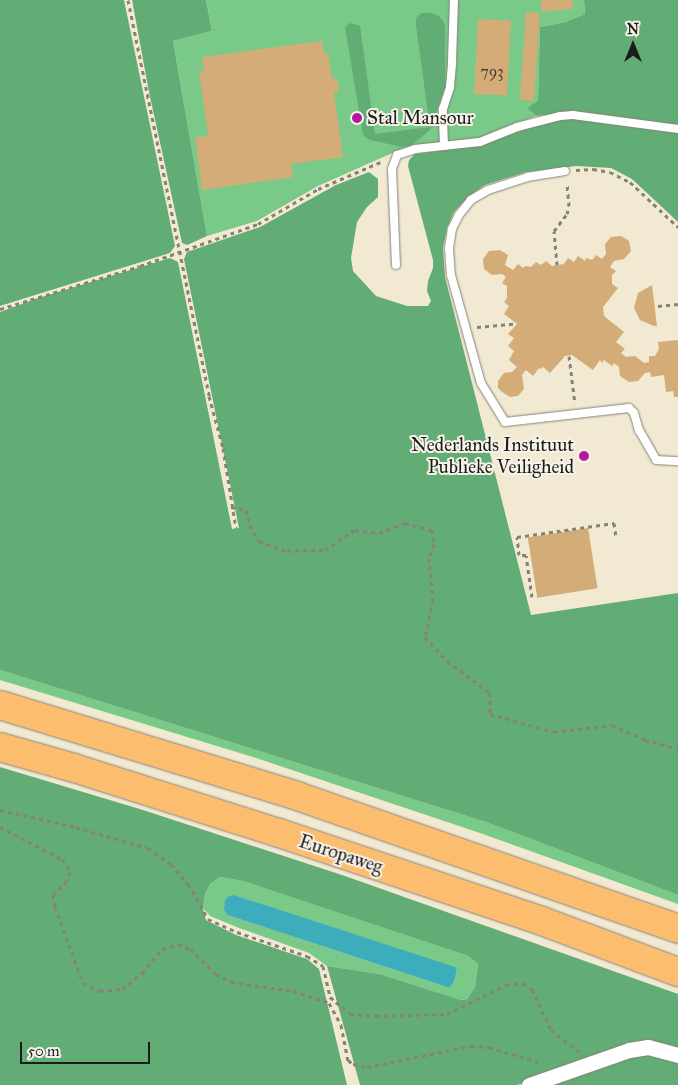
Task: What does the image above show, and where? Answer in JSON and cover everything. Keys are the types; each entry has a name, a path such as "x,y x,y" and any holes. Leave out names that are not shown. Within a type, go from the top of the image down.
{"highway":[{"path":"0,705 297,796 678,929"},
{"name":"Europaweg","path":"0,747 74,768 288,836 542,921 678,972"}],"street":[{"path":"529,1085 629,1050 648,1047 678,1055"}],"lane":[{"path":"444,146 444,109 450,87 454,0"},
{"path":"396,265 392,169 397,155 415,149 480,142 517,127 560,116 572,115 678,129"},
{"path":"565,171 528,177 488,190 471,200 459,215 452,230 449,248 451,275 481,382 505,422 629,408 634,413 639,430 656,460 678,461"}],"path":[{"path":"128,0 209,396 223,448 231,507 236,528"},
{"path":"0,309 180,252 258,224 318,189 397,155"},
{"path":"557,265 554,231 570,206 565,171 593,169 610,172 630,182 678,227"},
{"path":"658,306 678,304"},
{"path":"466,328 514,324"},
{"path":"569,356 576,414"},
{"path":"231,507 246,510 250,526 258,541 287,551 325,550 355,530 379,533 405,524 432,530 434,544 429,558 434,600 425,637 447,661 490,693 490,714 554,732 612,725 645,740 678,749"},
{"path":"532,597 526,554 519,555 517,536 614,523 616,536"},
{"path":"0,810 76,827 148,848 171,864 188,884 208,919 237,932 307,956 323,966 330,997 350,1014 376,1016 446,1014 506,984 523,983 532,989 551,1030 583,1054 604,1060"},
{"path":"0,827 62,859 67,864 70,872 67,881 53,895 55,907 83,983 100,991 122,989 142,973 162,949 178,944 190,949 216,974 231,982 294,991 329,1003 341,1025 348,1060 353,1064 367,1067 471,1046 489,1047 547,1064"}],"green space":[{"path":"0,0 124,0 175,246 170,253 0,306"},
{"path":"132,0 206,0 212,31 173,41 207,236 187,245 182,243 149,92"},
{"name":"Stal Mansour","path":"206,0 584,0 585,14 565,22 540,27 538,101 531,112 536,116 480,138 414,145 397,151 318,186 257,221 207,236 173,41 212,31"},
{"path":"584,0 678,0 678,125 572,112 536,116 528,109 538,101 540,27 565,22 585,14"},
{"path":"421,13 439,16 445,24 445,87 430,130 412,145 402,147 370,140 363,135 345,27 350,23 360,26 375,134 430,127 416,26 416,18"},
{"path":"573,118 678,132 678,222 632,179 611,168 577,166 526,172 485,185 469,196 454,212 447,228 443,248 445,277 531,615 678,593 678,895 486,822 0,670 0,312 35,299 170,258 178,262 232,529 239,528 184,259 187,252 260,227 336,185 369,172 378,179 378,197 367,207 357,222 351,258 353,271 376,296 407,306 428,306 431,301 427,291 428,281 433,268 433,260 408,166 409,160 415,154 483,145 549,120"},
{"path":"0,670 486,822 678,895 678,904 483,834 253,757 0,680"},
{"path":"0,767 143,810 345,876 678,994 678,1051 628,1047 517,1085 360,1085 327,966 380,974 461,1000 467,999 475,987 478,964 468,956 243,881 220,877 210,884 205,894 203,908 206,920 236,935 307,959 319,969 347,1085 0,1085"},
{"path":"220,877 243,881 468,956 478,964 475,987 467,999 461,1000 380,974 327,966 309,953 210,916 203,908 205,894 210,884","holes":["234,895 457,970 454,982 450,987 447,987 227,915 224,910"]},
{"path":"649,1052 678,1060 678,1085 542,1085"}],"water":[{"path":"234,895 455,967 457,970 454,982 450,987 447,987 227,915 224,910 225,900 229,896"}],"building":[{"path":"541,0 572,0 573,9 542,12"},
{"path":"526,12 540,13 534,101 520,100"},
{"path":"478,19 511,21 507,96 474,94"},
{"path":"322,41 324,54 328,53 332,79 337,78 339,92 334,93 343,157 291,164 293,177 202,190 195,137 208,136 199,71 204,71 202,57"},
{"path":"621,236 629,241 631,251 624,259 614,261 610,267 616,271 612,275 612,284 618,288 603,307 604,316 624,332 616,342 625,349 621,353 626,357 635,356 644,363 649,362 649,356 655,356 659,349 658,342 678,340 678,397 674,397 673,391 666,392 664,375 651,377 650,372 645,373 638,381 629,382 620,376 619,367 614,363 612,366 604,360 602,363 600,360 593,370 572,355 565,356 550,373 543,367 539,368 533,376 526,370 522,375 524,389 518,396 510,397 502,392 498,388 498,381 504,373 512,372 517,367 509,360 514,351 508,346 514,338 508,334 517,324 504,314 509,306 504,302 507,298 507,286 502,283 506,277 502,274 492,275 484,269 483,259 489,251 500,250 508,255 505,265 513,270 518,264 523,268 525,266 531,267 536,262 541,265 546,261 552,266 564,264 568,258 574,262 578,256 585,261 586,258 592,260 596,255 602,259 606,254 605,244 611,237"},
{"path":"652,285 657,326 640,320 634,308 638,293"},
{"path":"588,528 598,588 537,598 528,538"}],"place":[{"name":"Stal Mansour","path":"357,118"},
{"name":"Nederlands Instituut Publieke Veiligheid","path":"584,456"}]}
